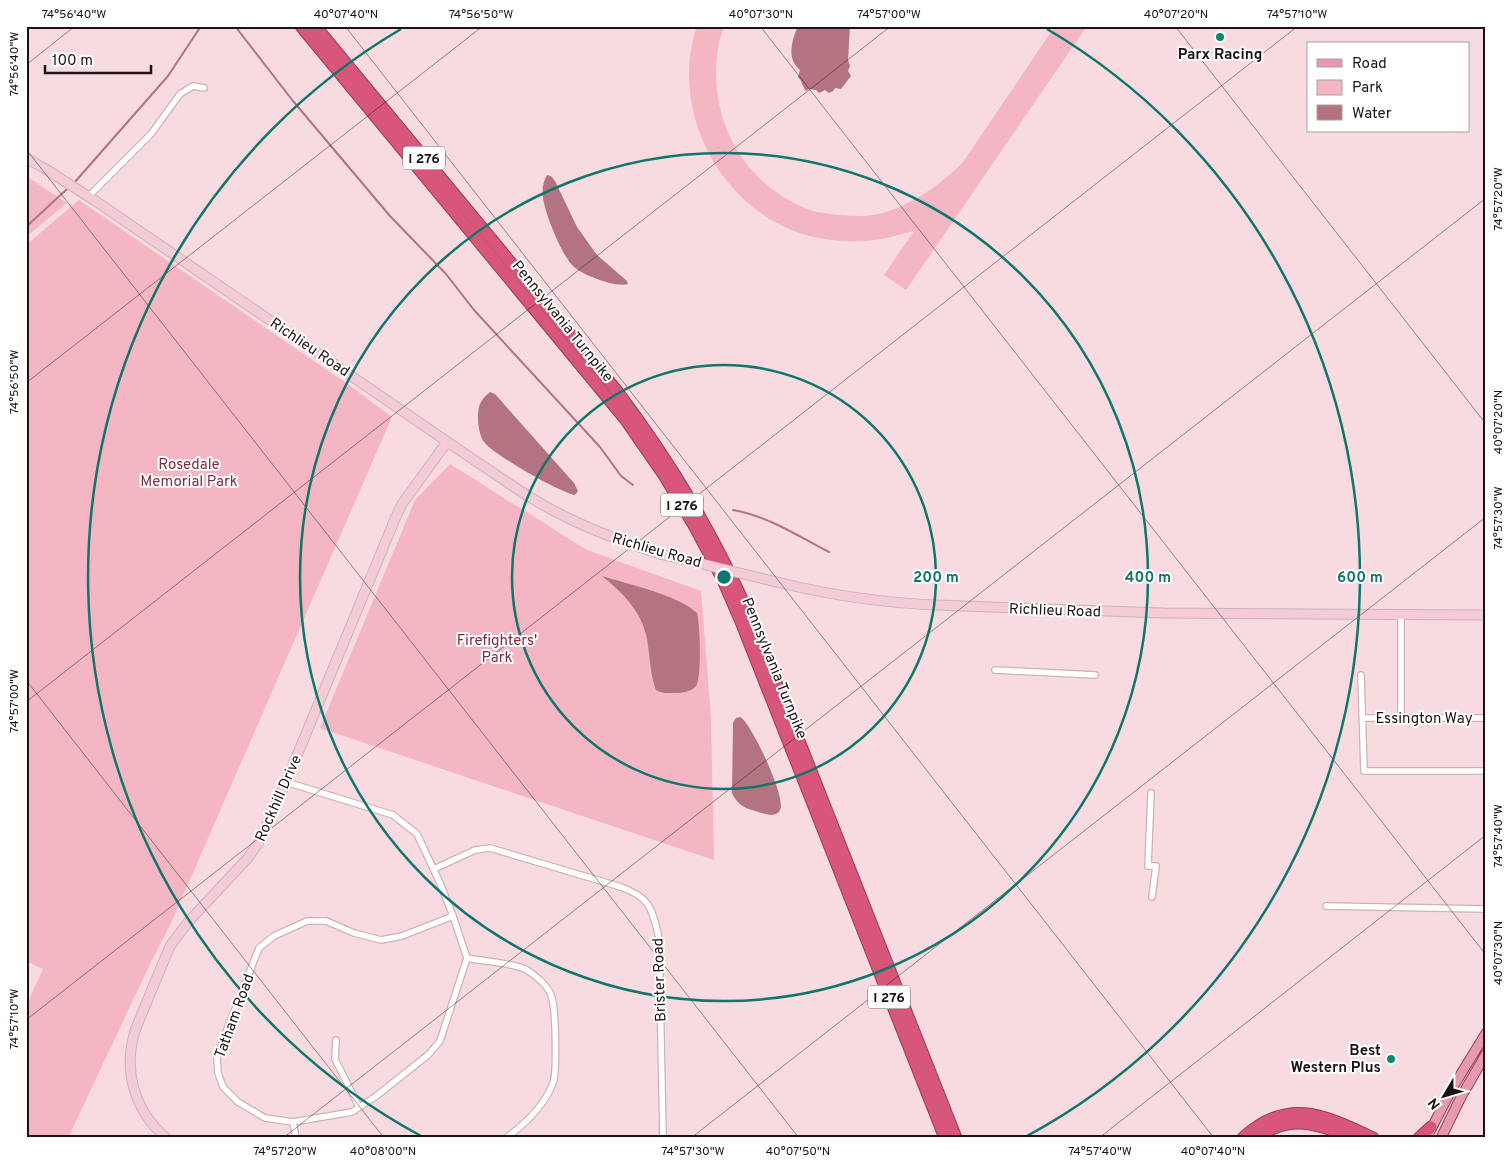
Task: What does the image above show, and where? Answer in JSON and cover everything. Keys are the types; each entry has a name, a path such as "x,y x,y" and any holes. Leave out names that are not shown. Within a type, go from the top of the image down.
{"highway":[{"name":"Pennsylvania Turnpike","path":"301,26 626,420 679,498 708,550 742,624 945,1138"},
{"name":"Pennsylvania Turnpike","path":"315,26 616,390 666,459 694,504 725,562 750,617 956,1138"},
{"path":"1243,1138 1250,1130 1279,1116 1311,1113 1331,1119 1373,1138"},
{"path":"1258,1138 1276,1127 1295,1123 1311,1123 1330,1128 1352,1138"},
{"path":"1419,1138 1429,1132"}],"main road":[{"name":"Richlieu Road","path":"26,158 88,197 541,504 564,517 619,541 660,554 785,584 855,598 918,604 1162,613 1486,614"},
{"name":"Rockhill Drive","path":"166,1138 144,1113 135,1093 130,1061 132,1038 136,1028 170,946 189,921 252,852 261,838 402,504 447,442"},
{"path":"1429,1132 1462,1070 1486,1033"},
{"path":"1441,1138 1461,1097 1486,1054"}],"street":[{"path":"88,197 151,134 180,94 193,86 204,88"},
{"path":"1401,614 1402,718"},
{"path":"995,670 1095,675"},
{"path":"1361,675 1364,771 1486,771"},
{"name":"Essington Way","path":"1363,718 1486,718"},
{"path":"286,782 393,815 417,834 453,916 467,958 526,970 543,984 551,995 555,1026 554,1081 538,1109 509,1137"},
{"path":"1151,793 1148,866 1156,866 1152,897"},
{"name":"Brister Road","path":"434,869 475,850 490,848 638,893 648,904 659,938 663,1138"},
{"path":"1326,906 1486,910"},
{"name":"Tatham Road","path":"453,916 402,936 381,940 354,933 326,921 307,921 274,936 260,948 222,1040 217,1059 218,1073 223,1087 238,1102 265,1118 293,1122 352,1112 375,1097 428,1056 440,1041 467,958"},
{"path":"336,1040 335,1059 359,1107"},
{"path":"293,1122 296,1138"}],"green space":[{"path":"697,26 724,26 718,48 717,92 728,132 737,151 750,168 782,196 805,208 826,213 865,216 892,210 905,204 931,189 954,171 963,162 1055,26 1087,26 906,290 884,275 914,231 867,241 825,239 791,230 760,213 734,189 713,161 699,130 690,96 690,61"},
{"path":"26,176 67,203 26,237"},
{"name":"Rosedale Memorial Park","path":"79,200 349,385 392,417 171,923 68,1138 26,1138 26,1006 43,969 26,961 26,245"},
{"name":"Firefighters' Park","path":"450,464 587,550 701,591 711,719 714,860 320,728 415,500"}],"water":[{"path":"798,26 850,26 848,60 850,66 848,71 851,76 841,89 835,88 829,93 825,90 819,93 816,90 809,89 806,91 798,77 800,70 793,60 791,49"},
{"path":"547,175 551,176 555,181 577,227 597,255 627,281 628,284 616,284 592,277 578,270 570,262 555,234 544,204 543,188"},
{"path":"490,392 495,394 574,483 578,491 575,495 527,472 500,455 484,442 479,429 478,413 481,402"},
{"path":"602,576 665,595 697,613 700,662 698,681 692,690 678,693 663,693 656,690 651,671 647,639 641,620 624,596"},
{"path":"740,717 752,732 773,777 781,803 780,810 776,814 765,814 744,807 736,800 732,793 733,723 736,718"}],"waterway":[{"path":"74,183 168,76 201,26"},
{"path":"235,26 293,101 390,216 446,274 474,310 600,447 621,476 633,485"},
{"path":"26,227 67,189"},
{"path":"733,510 771,522 829,552"}],"place":[{"name":"Parx Racing","path":"1220,37"},
{"name":"Best Western Plus","path":"1391,1059"}]}
